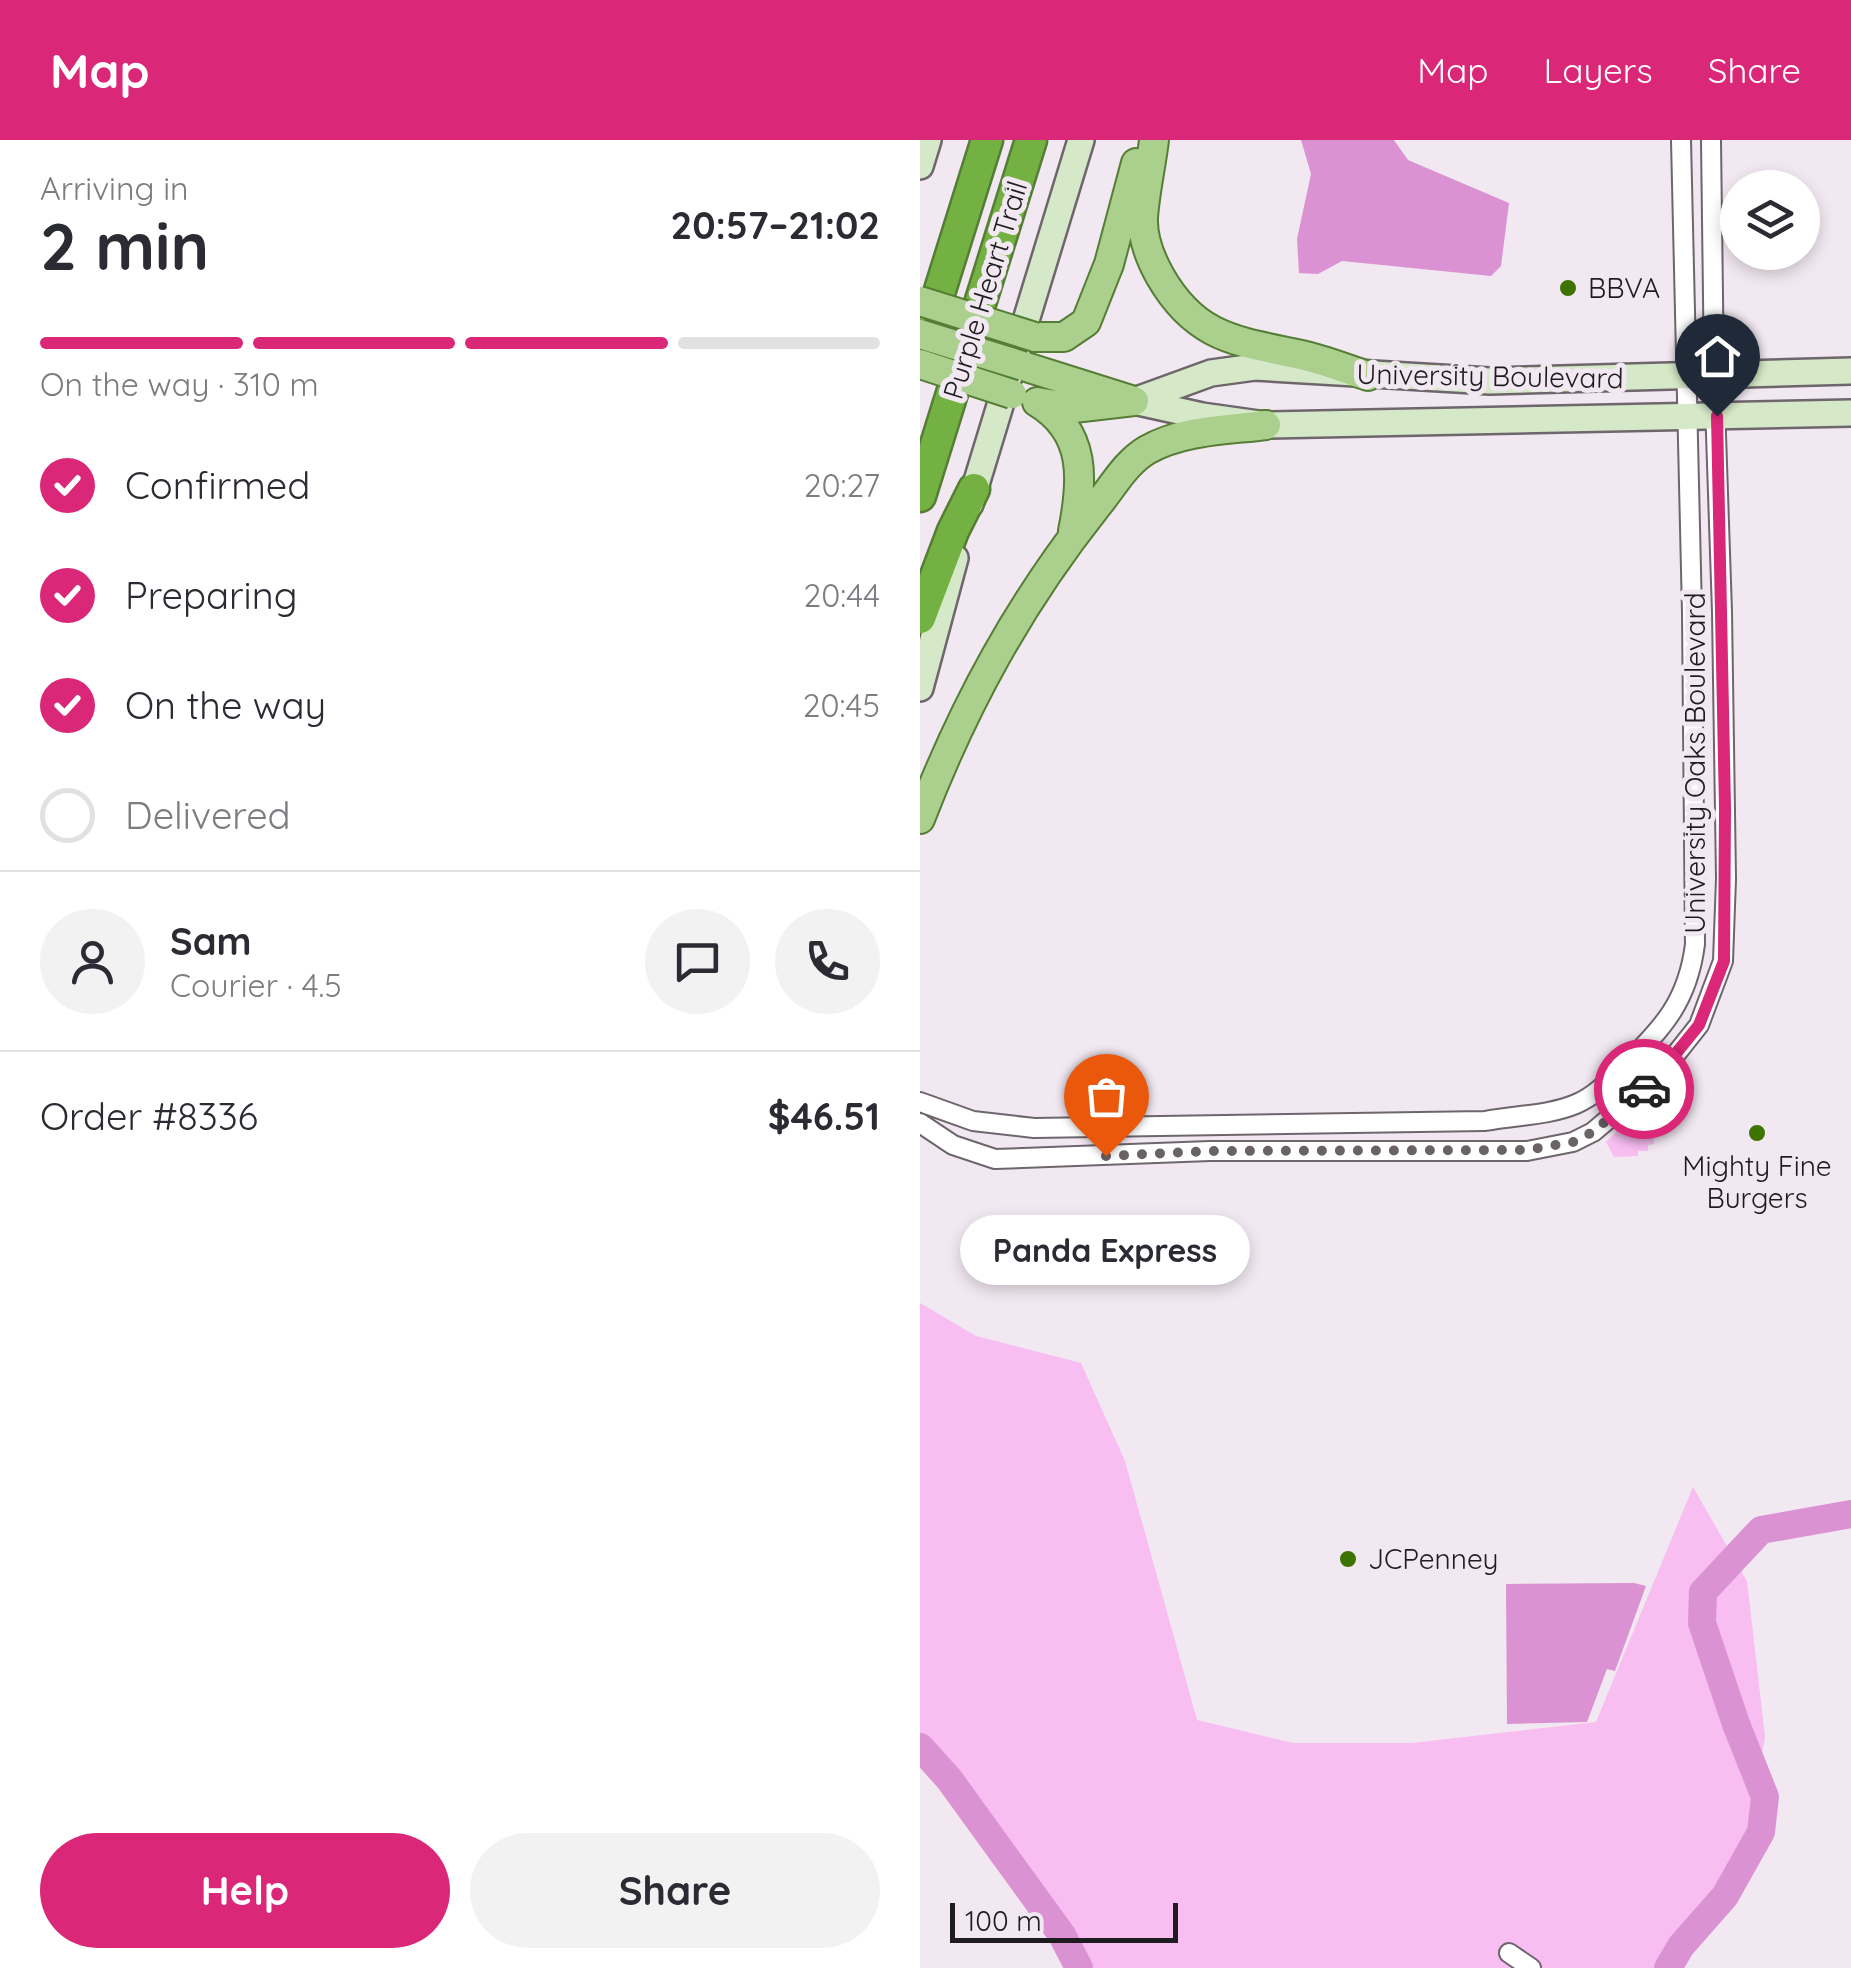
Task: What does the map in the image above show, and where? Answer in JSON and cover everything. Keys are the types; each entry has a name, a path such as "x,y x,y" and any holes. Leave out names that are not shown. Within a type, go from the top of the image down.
{"highway":[{"name":"Purple Heart Trail","path":"920,354 987,140"},
{"name":"Purple Heart Trail","path":"920,496 1032,140"},
{"path":"920,618 974,489"}],"main road":[{"path":"920,166 928,140"},
{"path":"920,688 974,489 1081,140"},
{"path":"920,301 1035,336 1064,337 1086,322 1109,264 1143,140"},
{"path":"1154,140 1143,218 1146,242 1168,290 1185,312 1207,330 1229,340 1313,358 1368,376"},
{"name":"University Boulevard","path":"920,334 1134,401 1266,425 1851,413"},
{"name":"University Boulevard","path":"920,364 1024,398 1074,408 1134,401 1211,374 1255,367 1490,381 1851,370"},
{"path":"1024,398 1059,420 1079,462 1080,495 1072,538"},
{"path":"920,819 951,739 978,684 1072,538 1126,468 1147,450 1178,436 1266,425"}],"street":[{"name":"University Oaks Boulevard","path":"920,1102 973,1121 1034,1128 1485,1120 1552,1113 1580,1103 1599,1091 1664,1026 1686,986 1695,944 1692,612 1680,140"},
{"name":"University Oaks Boulevard","path":"920,1123 954,1145 995,1159 1210,1151 1527,1150 1573,1142 1593,1132 1656,1078 1699,1025 1724,961 1724,746 1711,140"},
{"path":"1509,1953 1532,1968"}],"shaded area":[{"path":"1301,140 1394,140 1408,160 1509,203 1501,266 1491,276 1342,261 1318,274 1299,273 1297,239 1311,174"},
{"path":"1662,1086 1671,1095 1653,1113 1654,1144 1648,1145 1648,1151 1638,1151 1638,1156 1614,1157 1606,1142"},
{"path":"920,1303 976,1336 1081,1363 1125,1461 1197,1720 1293,1743 1412,1743 1596,1722 1693,1487 1747,1581 1765,1737 1734,1904 1667,1968 1076,1968 920,1764"},
{"path":"1506,1584 1646,1586 1615,1671 1607,1669 1587,1722 1507,1724"}],"waterway":[{"path":"1668,1968 1681,1946 1725,1896 1761,1832 1765,1797 1702,1623 1703,1592 1761,1530 1851,1514"},
{"path":"920,1747 949,1779 1062,1935 1079,1968"}],"way so far":[{"path":"1106,1156 1210,1151 1527,1150 1573,1142 1593,1132 1644,1089"}],"place":[{"name":"BBVA","path":"1568,288"},
{"name":"Mighty Fine Burgers","path":"1757,1133"},
{"name":"Panda Express","path":"1106,1156"},
{"name":"JCPenney","path":"1348,1559"}],"route":[{"path":"1644,1089 1699,1025 1724,961 1726,879 1717,416"}]}
